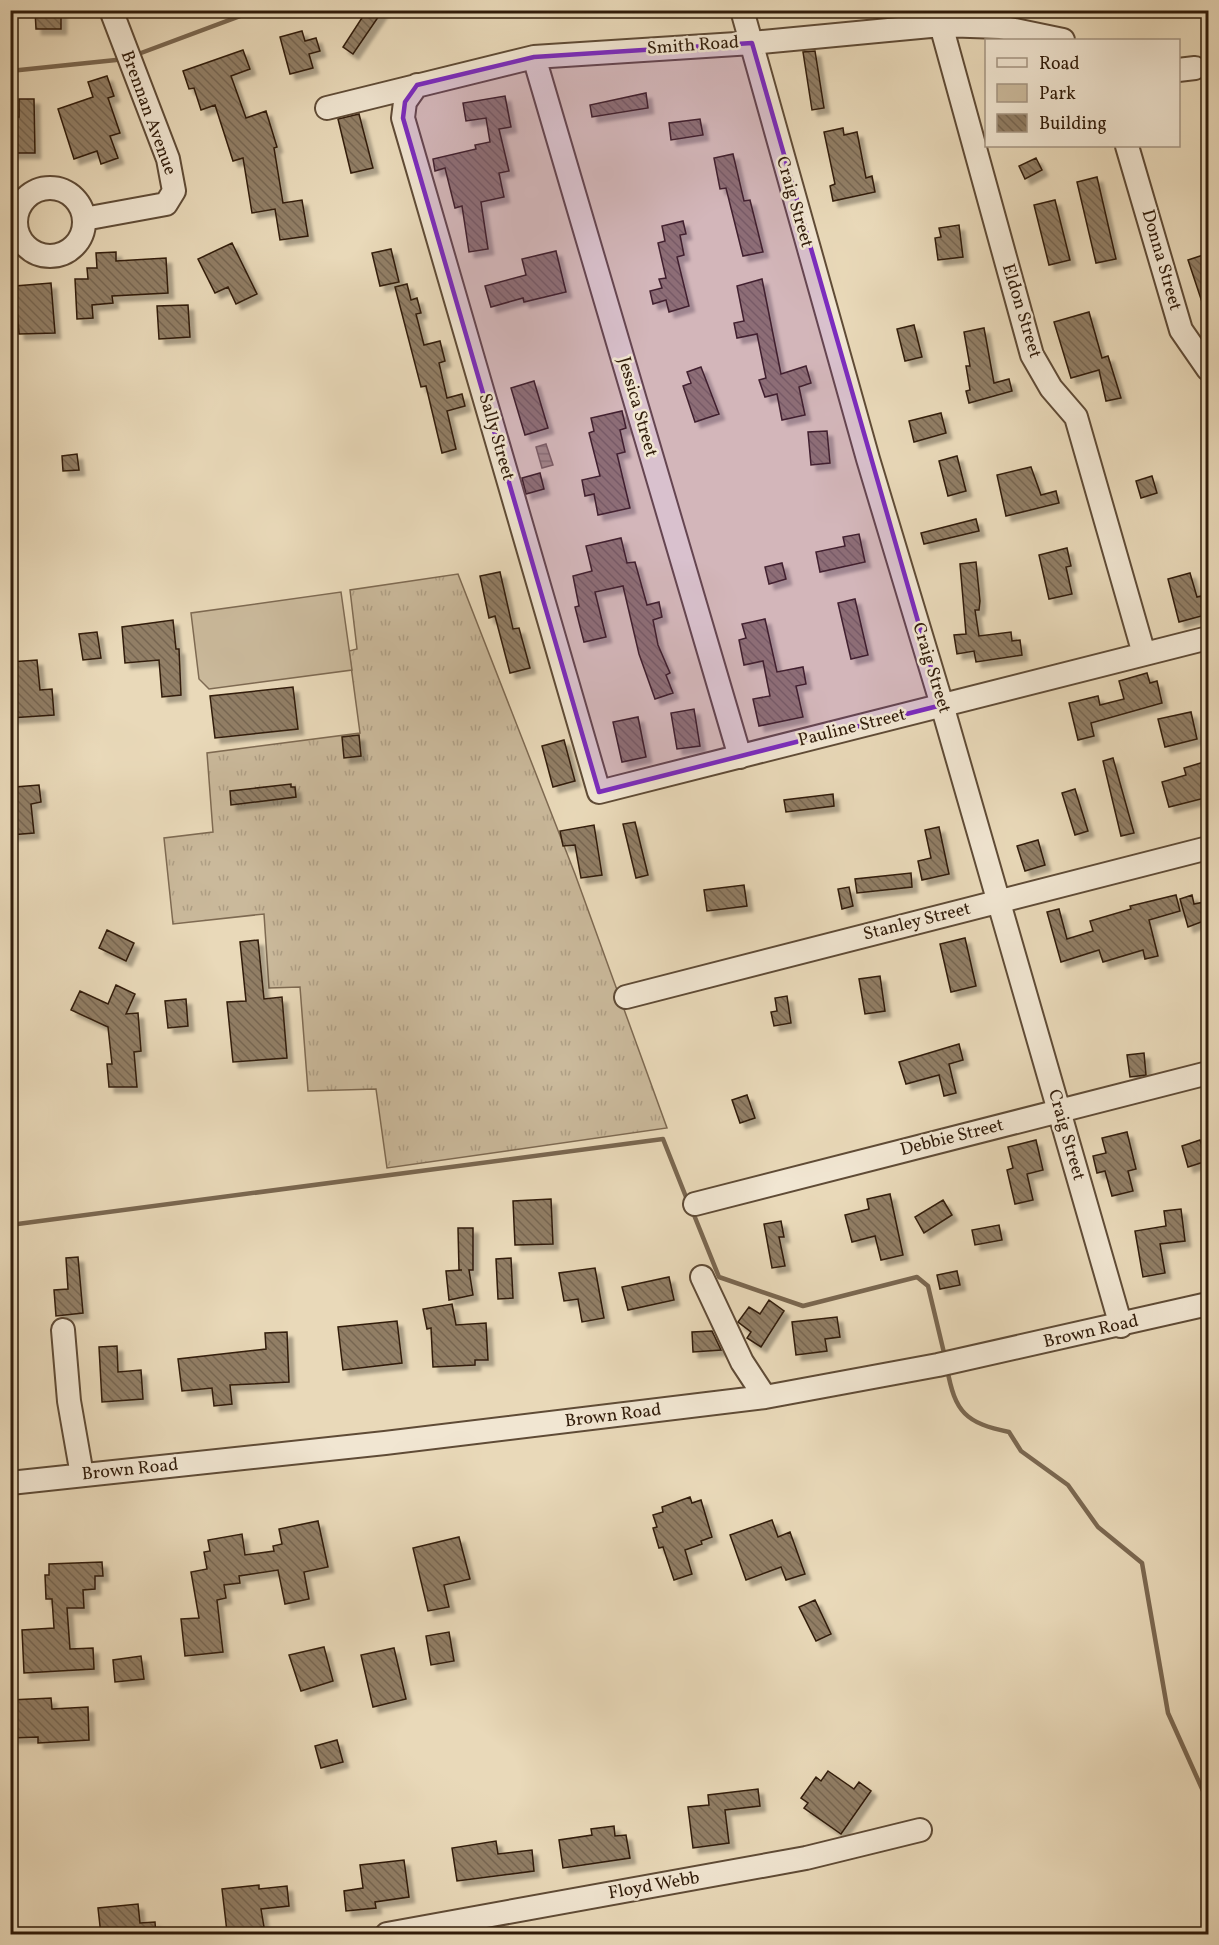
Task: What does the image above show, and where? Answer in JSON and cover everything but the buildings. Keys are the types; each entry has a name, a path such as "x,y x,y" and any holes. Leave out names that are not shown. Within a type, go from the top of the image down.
{"street":[{"name":"Brennan Avenue","path":"84,219 166,204 174,191 168,159 111,10"},
{"name":"Craig Street","path":"742,10 772,125 868,459 942,705 1121,1326"},
{"name":"Smith Road","path":"327,108 534,57 752,43 941,25 1000,27 1030,31 1059,39"},
{"name":"Eldon Street","path":"941,25 1032,355 1051,388 1076,417 1144,654"},
{"name":"Jessica Street","path":"534,57 740,757"},
{"name":"Sally Street","path":"417,85 405,102 403,118 599,792"},
{"name":"Donna Street","path":"1127,147 1181,330 1209,369"},
{"name":"Pauline Street","path":"599,792 1209,638"},
{"name":"Stanley Street","path":"626,997 1209,848"},
{"name":"Debbie Street","path":"695,1204 1209,1073"},
{"path":"702,1277 746,1371 765,1397"},
{"name":"Brown Road","path":"10,1483 385,1443 765,1397 946,1364 1121,1326 1209,1304"},
{"path":"63,1330 69,1401 82,1475"},
{"name":"Floyd Webb","path":"387,1935 806,1858 920,1830"}],"highlighted area":[{"path":"752,43 942,705 599,792 403,118 405,102 417,85 534,57"}],"green space":[{"path":"458,574 575,874 667,1128 387,1168 376,1089 308,1091 300,987 269,988 264,914 173,924 164,838 213,832 207,753 360,733 349,651 357,649 350,590"},
{"path":"341,592 352,670 209,689 199,679 191,613"}],"shaded area":[{"path":"546,444 553,465 542,468 536,447"}],"waterway":[{"path":"141,53 256,10"},
{"path":"10,71 116,60"},
{"path":"10,1225 663,1139 688,1202"},
{"path":"692,1210 719,1277 803,1306 917,1277 928,1286 945,1357"},
{"path":"947,1368 954,1396 965,1414 982,1425 1009,1432 1021,1451 1068,1485 1098,1527 1142,1563 1168,1713 1208,1802"}]}
